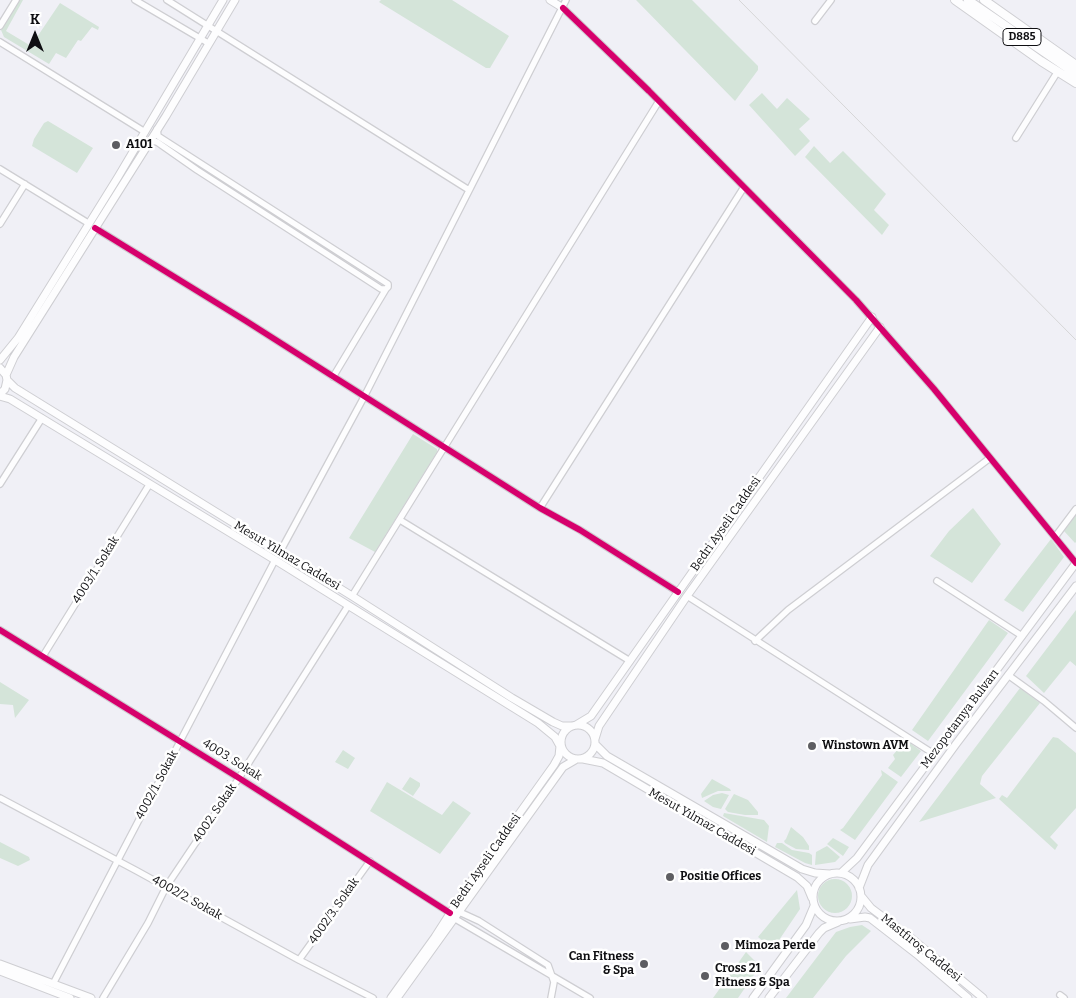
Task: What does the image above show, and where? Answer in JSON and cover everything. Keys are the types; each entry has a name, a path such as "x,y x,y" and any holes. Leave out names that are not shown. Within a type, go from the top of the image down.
{"highway":[{"path":"955,0 1076,83"},
{"name":"D885","path":"968,0 1076,74"},
{"name":"D885","path":"984,0 1076,65"}],"main road":[{"path":"0,360 18,338 224,0"},
{"path":"0,395 5,389 14,357 149,142 235,0"},
{"path":"550,0 563,8"},
{"name":"Bedri Ayseli Caddesi","path":"573,726 591,716 872,317"},
{"name":"Bedri Ayseli Caddesi","path":"595,742 599,726 687,596 880,326"},
{"name":"Mesut Yılmaz Caddesi","path":"0,368 15,388 352,596 512,698 558,724 573,726"},
{"name":"Mesut Yılmaz Caddesi","path":"0,395 42,418 276,560 544,727 555,737 560,746"},
{"name":"Mezopotamya Bulvarı","path":"841,873 857,858 1076,563"},
{"name":"Mezopotamya Bulvarı","path":"860,888 868,865 1076,586"},
{"path":"581,725 590,730 595,742 591,754 583,759 575,760 567,756 560,746 563,733 573,726 581,725"},
{"name":"Mesut Yılmaz Caddesi","path":"595,742 607,756 802,869 815,873 830,874"},
{"name":"Bedri Ayseli Caddesi","path":"397,998 554,765 559,756 560,746"},
{"name":"Mesut Yılmaz Caddesi","path":"583,759 603,763 797,878 806,886 812,898"},
{"name":"Bedri Ayseli Caddesi","path":"390,998 563,767 575,760"},
{"path":"769,998 824,928 843,921 858,910 862,897 860,888 852,878 841,873 830,874 823,877 813,890 814,906 824,918 831,921 843,921"},
{"name":"Mastfıroş Caddesi","path":"862,897 871,908 911,938 983,998"},
{"path":"753,998 806,924 814,906"},
{"name":"Mastfıroş Caddesi","path":"843,921 865,917 870,918 919,956 968,998"},
{"path":"0,964 91,998"},
{"path":"0,971 70,998"}],"street":[{"path":"0,26 16,0"},
{"path":"135,0 208,43"},
{"path":"167,0 469,190"},
{"path":"280,552 364,397 566,0"},
{"path":"815,21 831,0"},
{"path":"563,8 872,317 934,389 1076,563"},
{"path":"0,42 144,132"},
{"path":"1016,138 1058,71"},
{"path":"352,596 658,101"},
{"path":"157,129 158,136 388,284 333,377"},
{"path":"149,142 157,142 381,289 386,289"},
{"path":"0,169 88,224"},
{"path":"0,224 25,184"},
{"path":"540,508 744,187"},
{"path":"95,228 540,508 580,530 678,592"},
{"path":"0,484 42,418"},
{"path":"755,641 788,610 990,458"},
{"name":"4003/1. Sokak","path":"43,656 149,484"},
{"path":"1055,537 1076,509"},
{"path":"400,520 630,661"},
{"name":"4002/1. Sokak","path":"53,984 276,560"},
{"path":"937,581 1022,636"},
{"path":"687,596 934,754"},
{"name":"4002. Sokak","path":"103,998 148,923 166,887 239,778 348,606"},
{"name":"4003. Sokak","path":"0,630 239,778 453,914"},
{"path":"1008,675 1044,701 1076,728"},
{"name":"4002/2. Sokak","path":"0,798 373,998"},
{"name":"4002/3. Sokak","path":"299,960 370,861"},
{"path":"453,914 590,998"},
{"path":"453,914 479,921 548,965 554,982 551,998"}],"green space":[{"path":"18,0 23,0 6,31 31,46 60,3 99,27 98,30 92,27 81,41 78,40 66,58 56,53 49,64 4,37 1,30"},
{"path":"381,0 452,0 509,36 490,68 486,68 379,2"},
{"path":"636,0 692,0 758,66 758,70 735,101"},
{"path":"762,93 777,109 787,98 810,119 799,129 810,141 795,156 749,105"},
{"path":"48,121 93,148 77,173 32,146 44,123"},
{"path":"814,146 830,163 843,151 886,194 874,210 889,225 882,235 805,157"},
{"path":"413,434 437,449 437,452 375,552 349,538"},
{"path":"973,508 1001,544 972,583 930,556 949,531"},
{"path":"1076,515 1076,542 1075,543 1064,531"},
{"path":"1051,539 1064,557 1023,612 1004,600"},
{"path":"1076,610 1076,666 1070,661 1044,693 1026,676"},
{"path":"989,620 1008,633 928,741 912,730"},
{"path":"0,682 29,700 15,718 13,705 0,704"},
{"path":"1020,688 1040,703 982,776 980,784 996,798 919,822"},
{"path":"1053,737 1058,738 1076,753 1076,808 1050,837 1058,845 1055,850 999,799 1002,795 1007,798"},
{"path":"906,740 921,751 901,777 888,768 895,759 893,755"},
{"path":"343,750 355,758 348,769 335,762"},
{"path":"881,770 898,782 855,840 840,830 882,775"},
{"path":"410,777 420,783 413,796 402,789"},
{"path":"712,779 731,791 718,791 702,798 701,794"},
{"path":"387,782 442,815 453,801 471,813 440,854 370,811"},
{"path":"722,793 729,795 721,809 713,807 704,801 713,795"},
{"path":"734,794 748,800 758,812 758,815 728,812 725,809"},
{"path":"724,813 764,820 769,826 767,842 723,816"},
{"path":"791,827 803,837 809,846 809,850 796,849 785,843 784,841"},
{"path":"833,838 849,847 843,856 827,844"},
{"path":"0,842 29,857 30,860 18,866 0,858"},
{"path":"777,843 782,843 792,850 809,853 812,855 812,865 775,847"},
{"path":"827,846 840,857 835,862 815,865 816,852"},
{"path":"835,879 842,880 847,884 851,889 851,903 847,908 842,912 835,913 828,912 823,908 819,903 818,896 819,889 823,884 828,880"},
{"path":"797,890 800,909 773,949 758,937"},
{"path":"862,925 871,931 846,956 813,998 786,998 836,932"},
{"path":"746,952 760,966 738,998 713,998"}],"railway":[{"path":"739,0 1076,340"}],"cycle path":[{"path":"563,8 649,91 856,300 934,389 1076,563"},
{"path":"95,228 246,321 540,508 580,530 678,592"},
{"path":"0,630 239,778 450,913"}],"place":[{"name":"A101","path":"116,145"},
{"name":"Winstown AVM","path":"812,746"},
{"name":"Positie Offices","path":"670,877"},
{"name":"Mimoza Perde","path":"725,946"},
{"name":"Can Fitness & Spa","path":"644,964"},
{"name":"Cross 21 Fitness & Spa","path":"705,976"}]}
